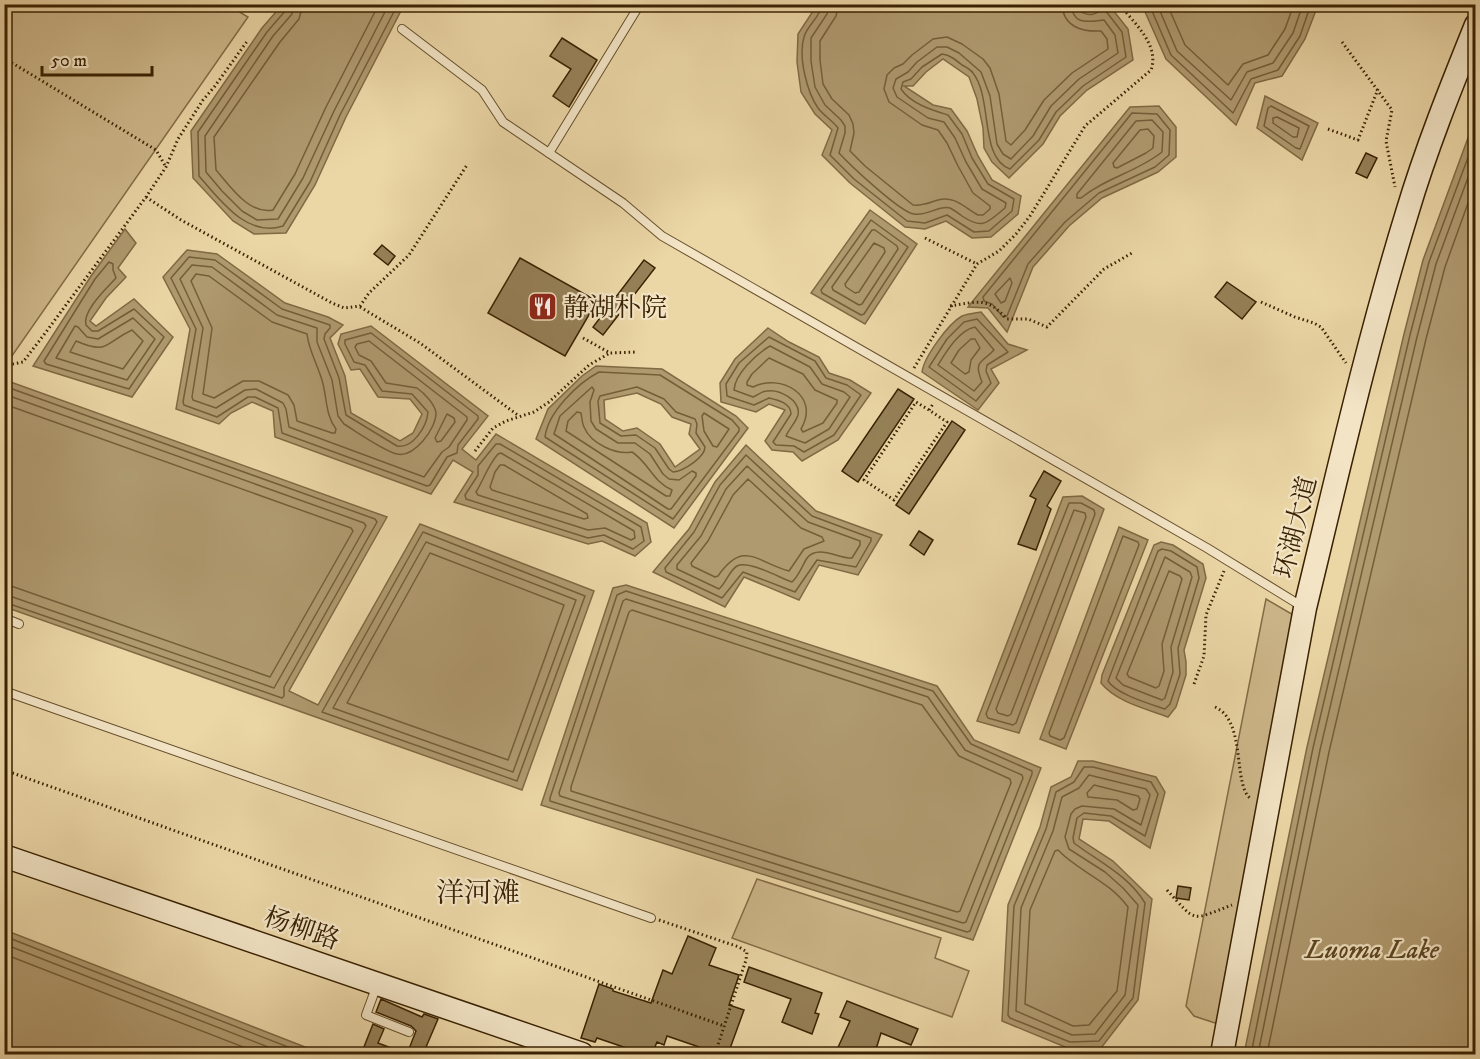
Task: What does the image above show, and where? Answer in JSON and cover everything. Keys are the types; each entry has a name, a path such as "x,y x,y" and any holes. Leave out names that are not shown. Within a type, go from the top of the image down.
{"main road":[{"name":"环湖大道","path":"1222,1054 1305,608 1360,385 1407,213 1443,108 1476,26"},
{"name":"杨柳路","path":"4,856 582,1054"}],"lane":[{"path":"549,153 640,4"},
{"path":"402,29 482,90 503,123 622,203 662,236 1228,561 1305,608"},
{"path":"4,618 19,624"},
{"path":"4,692 651,918"},
{"path":"377,984 366,1015 409,1032"}],"path":[{"path":"908,377 977,264 999,251 1030,216 1084,126 1151,70 1154,52 1119,4"},
{"path":"4,363 8,365 23,362 32,351 146,197 166,167 178,139 202,100 248,40"},
{"path":"1342,42 1392,110 1386,141 1396,192"},
{"path":"4,57 156,150 166,167"},
{"path":"1328,129 1358,140 1378,90"},
{"path":"360,306 369,293 409,255 467,165"},
{"path":"146,197 191,226 332,303 344,308 360,306 420,343 519,416"},
{"path":"925,238 977,264"},
{"path":"950,306 979,302 995,306 1006,319 1028,319 1047,327 1104,269 1132,253"},
{"path":"1260,302 1321,327 1360,385"},
{"path":"583,338 610,354"},
{"path":"475,451 493,428 534,412 549,402 589,365 610,354 637,352"},
{"path":"929,410 939,395"},
{"path":"916,402 929,410 947,422 894,500 864,480 916,402"},
{"path":"1194,684 1204,656 1206,615 1228,561"},
{"path":"1215,707 1222,710 1231,725 1240,759 1244,791 1248,797 1268,802"},
{"path":"4,770 724,1026"},
{"path":"1167,890 1189,914 1195,917 1201,917 1250,898"},
{"path":"651,918 739,947 747,952 715,1054"}],"shaded area":[{"path":"5,4 228,5 248,17 7,363 4,363"},
{"path":"1266,599 1295,616 1218,1024 1194,1016 1186,1006"},
{"path":"757,879 941,938 935,958 969,971 952,1017 732,938"}],"water":[{"path":"1077,4 1090,9 1109,5 1128,29 1133,60 1087,90 1060,116 1043,144 1009,178 992,162 984,148 983,128 977,99 969,77 943,59 913,86 904,86 933,105 951,109 967,131 992,180 1021,196 1018,214 991,237 972,238 946,221 925,229 905,227 850,183 822,155 832,130 815,114 801,92 797,62 798,34 817,5"},
{"path":"282,5 404,5 346,117 315,185 286,233 254,234 233,221 193,178 191,131 262,28"},
{"path":"1142,5 1318,5 1305,39 1282,76 1255,83 1236,125 1166,59"},
{"path":"1265,96 1318,123 1302,160 1257,128"},
{"path":"1159,106 1176,127 1176,157 1158,172 1102,198 1069,226 1033,267 1007,332 988,308 968,307 1130,107"},
{"name":"Luoma Lake","path":"1475,119 1475,1054 1244,1054 1307,747 1404,334 1423,260"},
{"path":"870,210 917,244 865,324 811,293"},
{"path":"125,229 136,243 118,268 126,277 106,298 90,321 96,326 134,299 173,337 132,397 33,366 91,276"},
{"path":"187,250 217,254 285,303 328,317 343,325 330,338 345,376 351,413 400,441 413,433 422,414 410,399 378,397 360,369 351,370 338,344 341,334 371,326 488,416 462,449 476,460 496,434 647,523 651,542 635,556 602,541 588,544 454,502 473,472 453,460 431,494 275,437 273,411 252,402 231,413 219,424 176,409 190,329 163,277"},
{"path":"981,312 1008,344 1027,350 991,369 999,383 978,410 922,372 932,350 950,326 962,316"},
{"path":"768,328 819,357 829,373 850,380 871,393 838,440 802,461 793,452 772,450 765,441 785,410 769,404 756,412 721,402 720,383 735,359"},
{"path":"596,366 662,369 736,416 748,428 674,528 536,439 548,409 582,376","holes":["637,393 661,404 672,417 691,424 689,434 700,449 675,467 660,444 637,428 623,431 605,419 604,400"]},
{"path":"5,380 387,517 289,691 318,705 420,524 594,591 522,790 5,607"},
{"path":"746,445 816,511 882,535 858,575 819,565 799,600 744,577 725,607 653,572 689,529 715,482"},
{"path":"1082,496 1104,509 1019,733 977,721 1063,497"},
{"path":"1119,527 1148,540 1066,749 1040,739"},
{"path":"1161,542 1173,545 1203,564 1206,578 1184,650 1186,675 1176,707 1168,717 1123,700 1107,690 1101,683 1102,675 1154,545"},
{"path":"626,585 937,686 974,740 1041,768 973,940 541,805 613,588"},
{"path":"1078,761 1093,761 1156,777 1165,792 1150,848 1109,821 1083,819 1079,839 1113,861 1152,899 1138,1000 1101,1048 1070,1049 1002,1021 1008,905 1040,827 1051,787 1071,777"},
{"path":"5,930 323,1054 5,1054"}],"building":[{"path":"562,38 597,60 569,107 553,96 571,69 550,56"},
{"path":"1366,153 1377,158 1367,178 1356,173"},
{"path":"382,245 395,256 388,265 374,254"},
{"name":"静湖朴院","path":"520,258 597,301 565,356 488,313"},
{"path":"644,260 655,268 603,335 593,327"},
{"path":"1227,282 1256,302 1242,319 1215,297"},
{"path":"898,389 914,399 858,482 842,471"},
{"path":"952,421 965,430 909,514 896,505"},
{"path":"1044,471 1061,481 1047,506 1051,509 1036,550 1018,544 1036,499 1030,496"},
{"path":"919,531 933,540 924,555 910,545"},
{"path":"1178,886 1191,888 1189,900 1176,898"},
{"path":"688,936 716,948 709,965 739,975 729,1005 744,1010 728,1054 699,1054 702,1048 667,1036 664,1045 657,1042 652,1054 644,1054 597,1038 595,1042 581,1038 599,984 651,1003 663,970 672,974"},
{"path":"749,967 822,993 815,1013 819,1014 812,1034 782,1022 791,999 744,982"},
{"path":"381,999 422,1017 424,1014 438,1019 423,1054 407,1054 416,1031 411,1026 376,1012"},
{"path":"847,1001 918,1029 911,1045 881,1033 877,1046 866,1054 835,1054 850,1021 840,1017"},
{"path":"373,1024 384,1029 378,1043 407,1054 362,1052"}],"place":[{"name":"静湖朴院","path":"542,307"}],"district":[{"name":"洋河滩","path":"478,892"}]}
